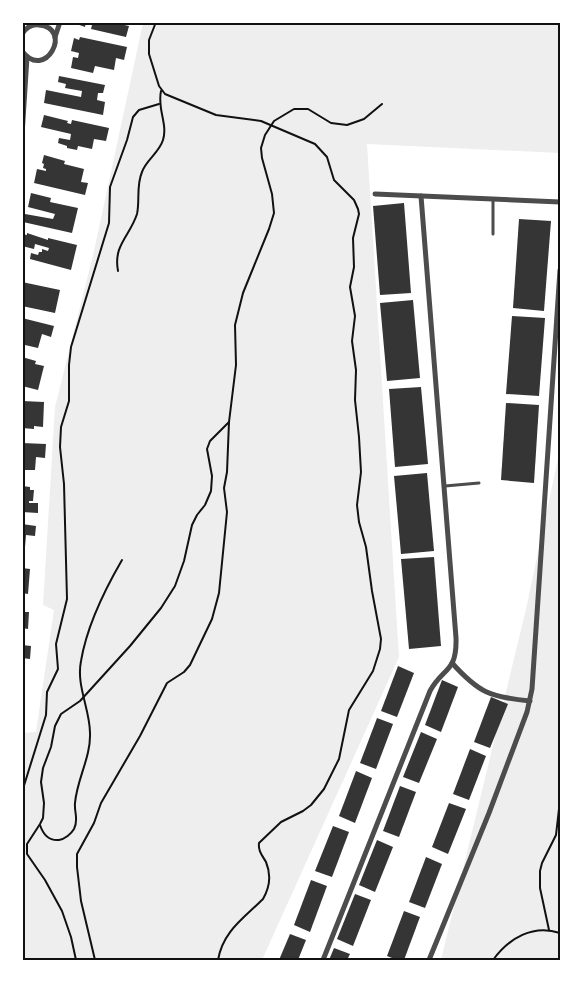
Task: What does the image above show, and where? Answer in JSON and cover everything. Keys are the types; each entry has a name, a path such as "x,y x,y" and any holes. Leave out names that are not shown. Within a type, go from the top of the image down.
{"street":[{"path":"22,51 28,57 38,60 49,56 55,46 55,37 60,22"},
{"path":"22,34 35,24 46,26 55,37"},
{"path":"22,135 28,57"},
{"path":"375,194 560,202"},
{"path":"323,960 430,691 452,663 455,655 456,638 421,196"},
{"path":"429,960 489,813 530,700 535,665 560,270"},
{"path":"452,663 472,684 488,694 530,700"}],"lane":[{"path":"493,199 493,234"},
{"path":"444,486 479,484"}],"path":[{"path":"118,271 116,260 119,248 132,226 137,211 141,173 163,140 164,124 159,104 161,90 148,47 156,22"},
{"path":"161,90 170,97 216,115 254,119 320,148 327,157 334,180 354,200 359,214 353,238 354,267 350,287 355,316 352,341 356,370 355,400 361,472 357,505 359,522 366,547 381,644 373,670 349,710 339,759 324,789 303,811 281,822 259,843 259,850 266,864 269,876 266,894 264,899 234,926 222,946 218,960"},
{"path":"22,792 46,715 48,692 58,669 56,644 68,592 64,484 60,447 61,427 69,401 71,347 109,223 110,187 133,117 139,110 159,104"},
{"path":"95,960 80,901 76,867 78,854 104,798 140,736 167,683 187,669 212,619 219,593 227,512 224,488 236,366 234,331 243,293 270,228 274,213 272,194 262,163 261,153 265,135 270,125 290,111 303,108 331,123 347,125 364,119 382,104"},
{"path":"76,960 71,937 62,911 45,880 27,854 28,844 40,824 44,810 40,782 41,775 61,714 83,697 142,633 162,608 175,586 184,561 192,525 205,505 211,491 212,476 206,449 210,441 229,422"},
{"path":"40,824 45,834 54,839 69,836 75,828 74,804 90,739 90,725 83,697 80,662 96,612 122,560"},
{"path":"549,930 540,888 540,871 542,862 556,835 560,800"},
{"path":"493,960 515,938 532,931 549,930 560,933"}],"shaded area":[{"path":"143,23 560,23 560,153 367,144 399,657 262,960 23,960 22,733 36,732 54,610 43,605 55,407 94,251"},
{"path":"560,449 560,960 441,960 526,609"}],"building":[{"path":"71,22 86,22 85,27"},
{"path":"86,22 120,22 120,24 129,26 126,37 91,29 92,25"},
{"path":"80,37 127,47 124,60 116,58 114,70 95,66 93,73 71,68 73,57 78,58 79,53 71,51 74,38 79,40"},
{"path":"59,76 105,85 103,93 98,93 97,100 105,102 103,115 44,103 46,90 81,97 82,91 65,88 66,84 58,82"},
{"path":"44,115 68,121 67,123 71,124 72,120 109,128 106,141 94,139 92,149 78,146 77,150 67,148 67,146 58,143 59,138 70,140 71,134 41,127"},
{"path":"44,155 65,161 64,164 84,169 81,182 88,183 85,195 34,183 37,169 46,171 42,163"},
{"path":"31,193 51,198 50,202 78,208 72,233 23,222 25,214 53,219 55,214 28,207"},
{"path":"404,203 411,293 380,295 373,206"},
{"path":"519,219 551,221 544,311 513,308"},
{"path":"27,233 48,240 48,238 77,245 71,270 30,259 31,253 38,255 39,252 42,252 42,249 48,251 49,248 35,244 34,249 22,246 22,234 27,235"},
{"path":"22,282 60,290 55,313 22,306"},
{"path":"413,300 420,378 387,381 380,303"},
{"path":"512,316 545,318 539,396 506,394"},
{"path":"22,318 54,326 51,337 42,334 38,348 25,345 22,352"},
{"path":"22,357 36,361 35,364 44,366 38,390 22,386"},
{"path":"421,387 428,464 395,467 389,389"},
{"path":"22,401 44,402 43,427 34,426 34,429 22,428"},
{"path":"506,403 539,405 534,483 501,480"},
{"path":"22,443 46,444 45,458 36,457 35,470 22,470"},
{"path":"427,473 434,551 401,554 394,476"},
{"path":"22,486 30,487 30,490 34,490 33,501 29,501 29,503 38,503 38,513 22,512"},
{"path":"22,524 36,526 35,536 26,535 25,547 22,547"},
{"path":"434,557 441,646 409,649 401,559"},
{"path":"22,568 30,569 28,594 22,593"},
{"path":"22,612 29,612 28,629 22,628"},
{"path":"22,645 31,646 30,659 22,658"},
{"path":"398,666 414,673 397,717 381,711"},
{"path":"442,680 458,687 441,732 425,725"},
{"path":"491,697 508,704 490,748 474,742"},
{"path":"377,718 393,724 376,769 360,763"},
{"path":"421,732 437,739 419,783 403,777"},
{"path":"470,749 486,756 469,800 453,794"},
{"path":"356,771 372,778 355,823 339,816"},
{"path":"400,786 416,792 399,837 383,831"},
{"path":"449,803 466,809 448,854 432,847"},
{"path":"333,826 349,832 332,877 315,871"},
{"path":"377,840 393,847 375,892 359,885"},
{"path":"426,857 442,864 425,908 409,902"},
{"path":"311,880 327,886 310,932 294,925"},
{"path":"355,894 371,900 353,946 337,939"},
{"path":"404,911 420,917 404,960 397,960 387,956"},
{"path":"290,934 306,940 298,960 279,960"},
{"path":"334,948 350,954 347,960 329,960"}]}
